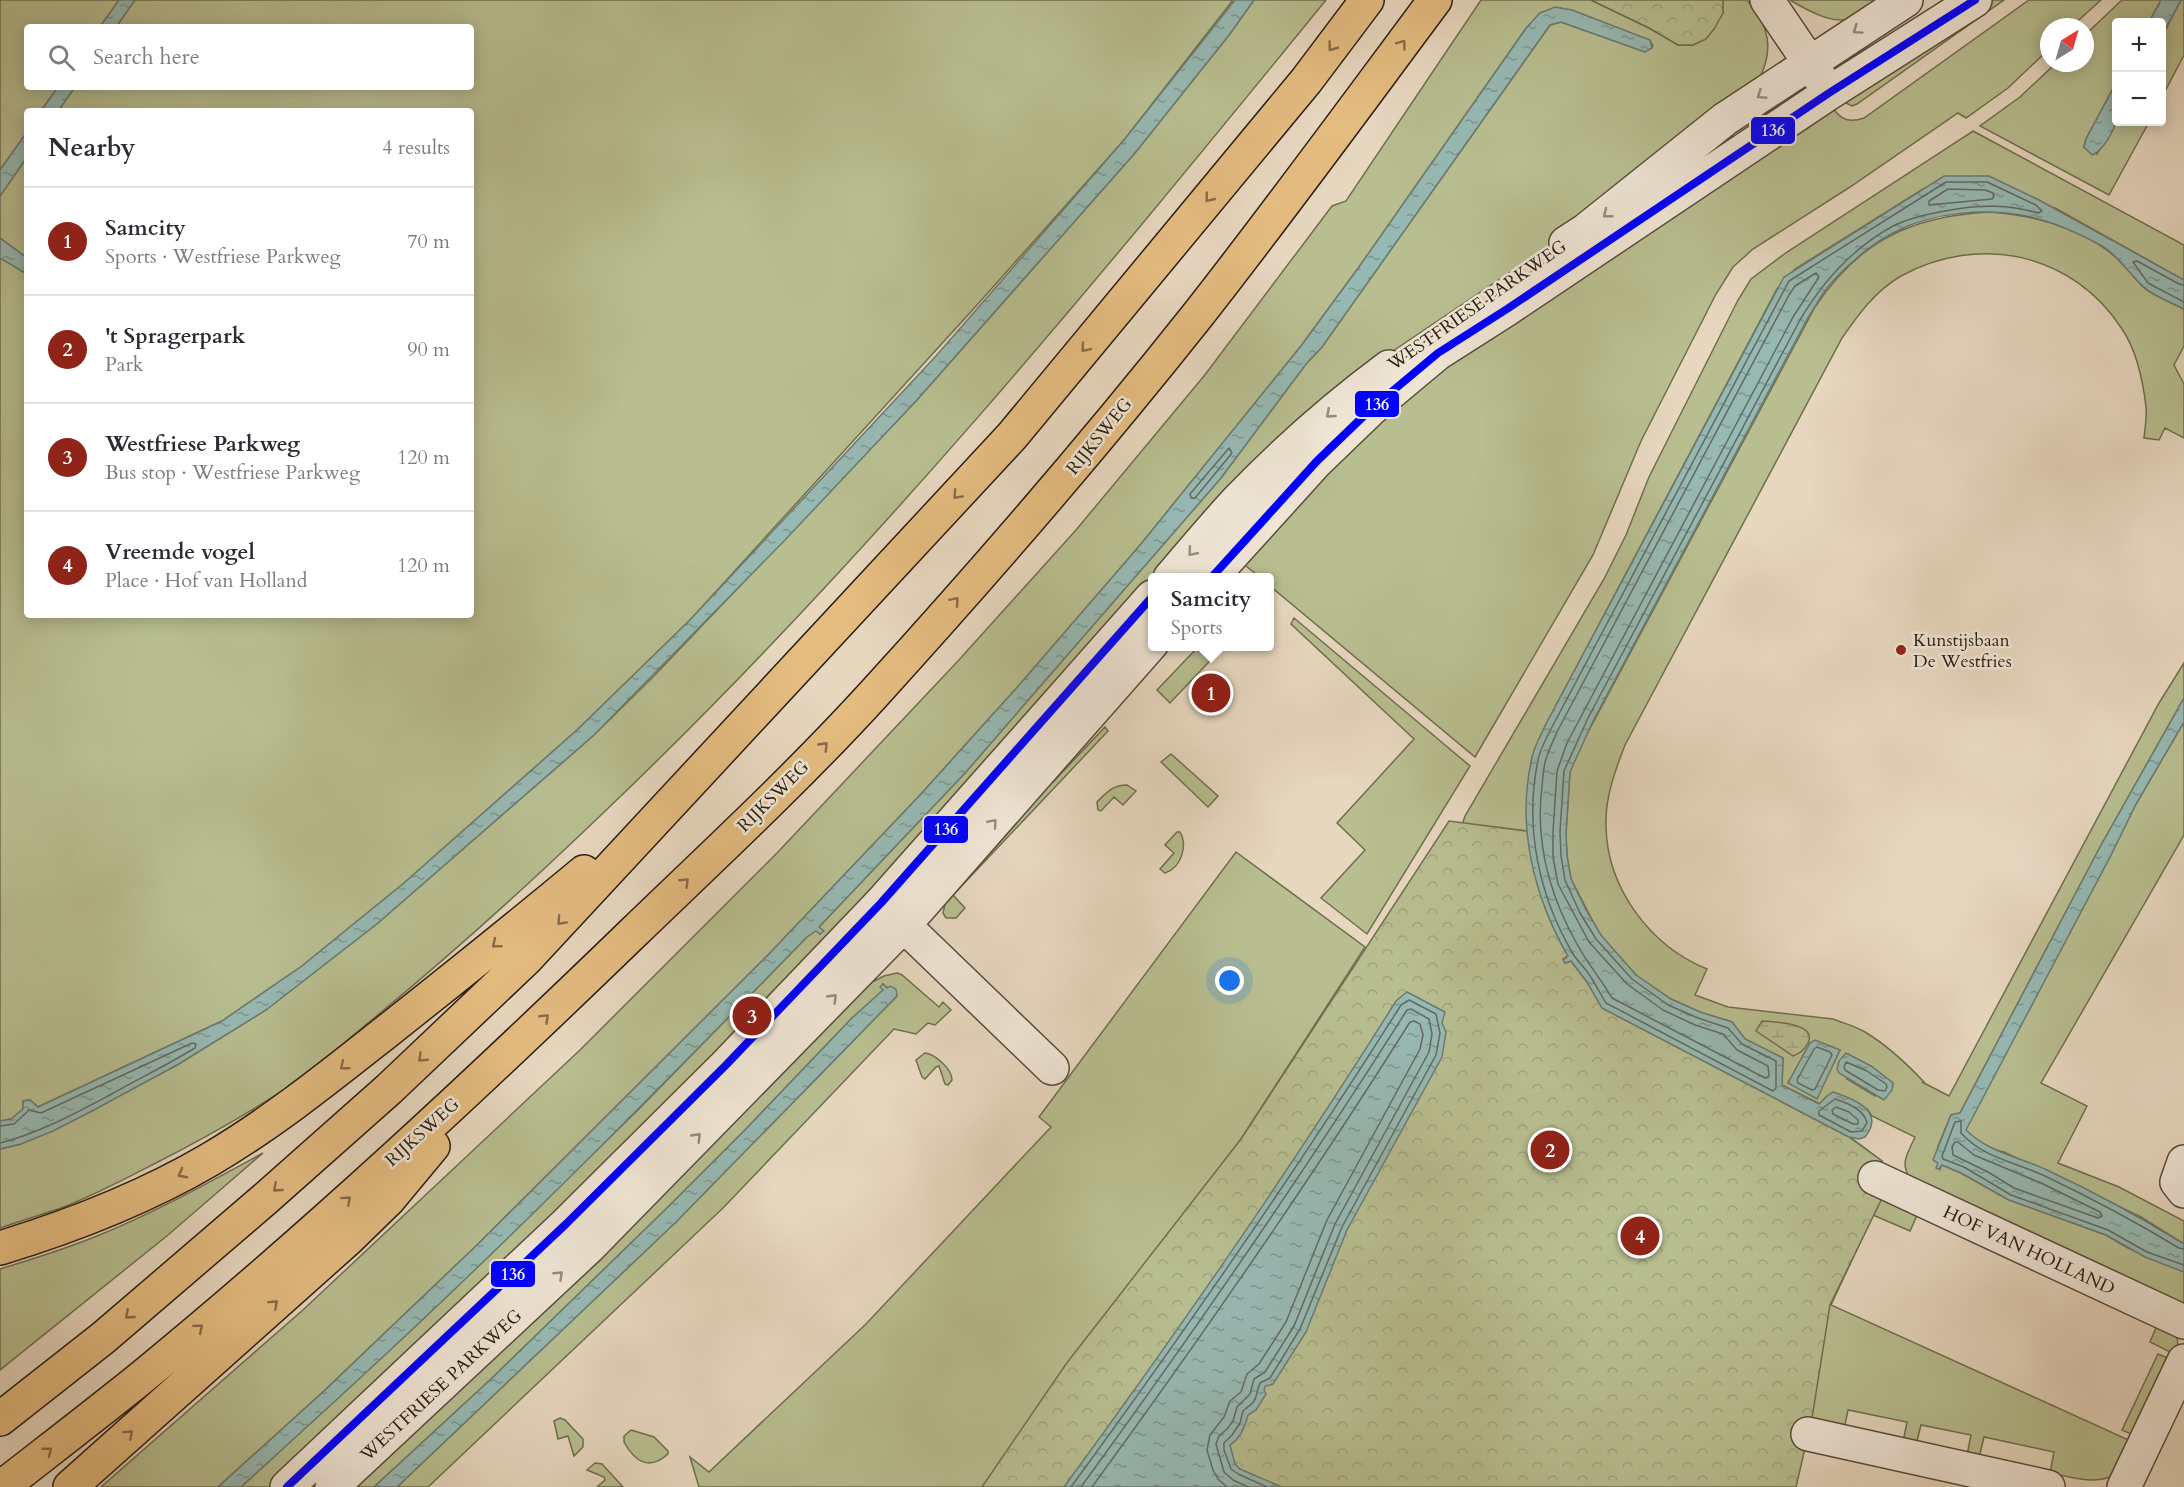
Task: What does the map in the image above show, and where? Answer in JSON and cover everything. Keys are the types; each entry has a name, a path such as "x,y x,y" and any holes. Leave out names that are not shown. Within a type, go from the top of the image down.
{"highway":[{"path":"0,1419 103,1338 389,1089 526,959 1012,436 1306,81 1367,0"},
{"name":"RIJKSWEG","path":"2,1487 142,1377 278,1262 503,1059 793,778 871,697 1046,499 1197,316 1330,142 1434,0"},
{"path":"0,1248 58,1230 144,1193 208,1160 253,1132 335,1073 688,787"},
{"path":"70,1487 348,1239 389,1199 503,1059"}],"street":[{"path":"1767,0 1829,93"},
{"name":"WESTFRIESE PARKWEG","path":"1174,573 1237,501 1303,438 1357,391 1469,307 1586,230 1725,118 1906,0"},
{"name":"WESTFRIESE PARKWEG","path":"1216,573 1317,461 1371,409 1438,353 1829,93 1976,0"},
{"name":"WESTFRIESE PARKWEG","path":"287,1487 566,1224 726,1065 892,914 1148,602"},
{"name":"WESTFRIESE PARKWEG","path":"332,1487 590,1246 892,914 1148,647"},
{"path":"892,914 1052,1068"},
{"path":"2184,1162 2176,1182 2184,1191"},
{"name":"HOF VAN HOLLAND","path":"1875,1178 2184,1322"},
{"path":"2124,1487 2184,1360"},
{"path":"1809,1434 2048,1487"}],"green space":[{"path":"0,0 119,0 102,24 24,24 24,90 56,90 43,108 24,108 24,136 0,170"},
{"path":"135,0 1233,0 1124,140 977,305 690,620 577,730 404,883 302,966 222,1021 38,1107 30,1100 23,1101 23,1109 11,1119 0,1121 0,258 24,272 24,618 474,618 474,108 60,108 73,90 474,90 474,24 118,24"},
{"path":"1254,0 1326,0 1153,211 976,420 792,622 698,720 600,816 461,944 295,1082 225,1126 108,1188 61,1208 0,1228 0,1149 21,1144 177,1065 266,1010 378,923 594,735 654,676 916,401 1135,153"},
{"path":"1481,0 1591,0 1678,45 1693,45 1706,39 1723,13 1723,0 1747,0 1765,28 1767,59 1758,81 1583,223 1390,353 1166,573 1148,573 1148,592 831,944 275,1487 241,1487 419,1323 638,1110 807,937 816,930 820,934 823,931 819,927 965,773 1221,478 1306,364 1322,347 1550,25 1561,22 1645,52 1653,46 1650,40 1560,8 1527,27 1301,346 1141,544 921,794 768,955 478,1244 324,1391 218,1487 101,1487 304,1309 580,1050 777,853 958,661 1076,530 1204,376 1332,206 1346,201"},
{"path":"1591,0 1723,0 1723,13 1706,39 1693,45 1678,45"},
{"path":"1790,0 1891,0 1862,17 1843,20 1816,14"},
{"path":"1983,0 2004,0 1857,104 1852,106 1846,103 1841,94"},
{"path":"2029,0 2101,0 2081,18 2040,18 2040,58 2008,88 1966,118 1958,113 1850,187 1753,249 1733,267 1716,294 1641,441 1593,555 1475,757 1274,589 1274,573 1255,573 1237,559 1416,381 1828,102 1843,118 1857,120 1864,118"},
{"path":"2122,0 2161,0 2151,18 2112,18 2112,90 2084,147 2097,154 2113,126 2147,126 2109,195 1980,126 2020,97 2046,72 2094,72 2094,26"},
{"path":"2181,0 2184,0 2184,55 2166,89 2166,72 2166,29"},
{"path":"1973,131 2184,245 2184,280 2055,208 1923,189 1795,269 1777,289 1546,724 1532,757 1527,797 1527,831 1544,909 1882,1161 1877,1175 1606,1032 1462,825 1465,816 1604,579 1626,535 1649,477 1738,300 1751,279 1787,252"},
{"path":"24,161 24,256 0,238 0,196"},
{"path":"1990,212 2035,219 2063,227 2110,252 2147,291 2184,309 2184,346 2174,365 2184,384 2184,438 2165,428 2159,440 2144,438 2146,411 2143,387 2135,356 2127,338 2102,303 2078,283 2051,267 2022,258 1992,254 1962,255 1931,263 1892,282 1868,304 1842,338 1625,745 1614,774 1607,805 1608,849 1623,892 1650,930 1686,959 1707,969 1695,995 1728,1007 1833,1019 1853,1026 1888,1049 1924,1082 1922,1082 1949,1096 2159,703 2184,663 2184,698 2100,847 1960,1113 1951,1115 1938,1146 1940,1169 1942,1165 1961,1173 2009,1200 2106,1235 2126,1247 2184,1272 2184,1303 1910,1178 1905,1162 1915,1137 1872,1116 1867,1109 1827,1096 1820,1104 1782,1085 1783,1058 1745,1039 1732,1022 1700,1012 1671,999 1636,975 1600,935 1571,879 1566,833 1570,772 1579,749 1815,307 1850,265 1889,236 1936,219","holes":["1815,1041 1840,1050 1817,1098 1788,1083 1810,1043","1871,1066 1893,1083 1892,1090 1875,1096 1847,1079"]},
{"path":"1294,618 1470,766 1367,934 1321,898 1365,850 1337,823 1414,739 1291,624"},
{"path":"1194,651 1219,651 1170,703 1157,690"},
{"path":"2184,722 2184,835 2041,1083 2087,1106 2058,1163 2119,1187 2184,1221 2184,1244 2141,1217 2004,1152 1988,1147 1965,1130 2136,804"},
{"path":"1105,727 1108,731 953,895 965,908 956,918 946,918 943,913 946,899 1048,778 1053,782"},
{"path":"1171,754 1218,796 1208,807 1161,762"},
{"path":"1127,785 1136,791 1123,805 1114,797 1101,811 1098,810 1097,802 1107,792 1118,786"},
{"path":"1449,821 1527,831 1541,896 1552,926 1568,956 1563,959 1565,963 1571,961 1602,1008 1849,1137 1882,1161 1872,1184 1885,1192 1830,1305 1812,1418 1796,1487 982,1487 1066,1364 1241,1139"},
{"path":"1177,832 1180,832 1182,838 1182,856 1171,870 1165,873 1160,869 1174,853 1165,845"},
{"path":"1236,852 1365,947 1241,1139 995,1487 699,1487 690,1457 709,1472 866,1324 1051,1127 1039,1117"},
{"path":"897,973 939,1007 943,1002 951,1010 935,1025 928,1023 916,1034 894,1029 723,1208 428,1487 397,1487 676,1222 897,996 883,984 884,990 852,1018 667,1208 490,1380 374,1487 344,1487 866,985 884,976"},
{"path":"1762,1021 1784,1023 1801,1028 1807,1031 1808,1043 1802,1051 1793,1056 1756,1031"},
{"path":"925,1053 933,1056 949,1071 952,1080 948,1085 945,1084 939,1066 925,1079 922,1077 916,1060"},
{"path":"1556,1112 1920,1209 1910,1231 1873,1215 1831,1305 2133,1442 2122,1465 2111,1477 2103,1479 2085,1480 2067,1477 2050,1473 2054,1452 1984,1437 1979,1458 1967,1455 1971,1435 1921,1425 1916,1445 1903,1442 1907,1422 1848,1410 1844,1430 1528,1346"},
{"path":"263,1153 168,1235 0,1370 0,1269 61,1250 139,1218"},
{"path":"2160,1318 2177,1338 2176,1355 2150,1342"},
{"path":"2158,1354 2173,1360 2135,1436 2122,1430"},
{"path":"560,1418 565,1420 583,1439 583,1447 574,1456 568,1436 558,1439 554,1421"},
{"path":"631,1430 654,1437 668,1451 668,1454 649,1463 638,1459 624,1442 624,1436"},
{"path":"595,1463 602,1464 623,1487 597,1487 605,1480 604,1477 587,1470"}],"water":[{"path":"119,0 135,0 118,24 102,24"},
{"path":"1235,0 1254,0 1135,153 916,401 785,540 594,735 378,923 266,1010 177,1065 92,1111 53,1131 21,1144 0,1149 0,1121 11,1119 23,1109 23,1101 30,1100 38,1107 222,1021 302,966 404,883 577,730 690,620 936,356 1124,140"},
{"path":"2161,0 2181,0 2166,28 2166,18 2151,18"},
{"path":"1555,7 1572,10 1650,40 1652,48 1645,52 1561,22 1550,25 1322,347 1306,364 1221,478 965,773 819,927 824,931 820,934 816,931 807,937 517,1229 330,1406 241,1487 218,1487 324,1391 478,1244 768,955 921,794 1141,544 1301,346 1527,27 1540,13"},
{"path":"56,90 73,90 60,108 43,108"},
{"path":"2112,90 2112,126 2114,126 2111,134 2104,145 2092,155 2084,147"},
{"path":"24,136 24,161 0,196 0,170"},
{"path":"1944,176 1989,176 2039,200 2184,280 2184,309 2148,291 2114,255 2102,246 2065,228 2026,216 1977,212 1927,220 1888,236 1850,263 1827,288 1805,323 1593,721 1570,772 1566,833 1571,879 1601,935 1636,975 1671,999 1700,1012 1732,1022 1745,1039 1783,1058 1782,1085 1819,1104 1833,1092 1865,1107 1872,1120 1871,1128 1865,1137 1859,1139 1849,1137 1602,1008 1571,961 1565,963 1563,960 1568,956 1537,885 1527,835 1528,784 1533,754 1546,724 1784,277"},
{"path":"0,238 24,256 24,272 0,258"},
{"path":"2184,698 2184,722 2136,804 1966,1130 1984,1144 2082,1187 2184,1244 2184,1272 2145,1257 2106,1235 2009,1200 1942,1165 1939,1169 1936,1168 1938,1163 1933,1160 1951,1115 1960,1113 2100,847"},
{"path":"883,984 887,988 890,986 896,989 897,996 676,1222 397,1487 374,1487 490,1380 667,1208 852,1018 883,990 880,987"},
{"path":"1407,992 1445,1012 1442,1023 1446,1032 1442,1057 1347,1230 1306,1332 1273,1384 1265,1386 1266,1394 1256,1410 1248,1415 1242,1432 1230,1445 1235,1464 1240,1469 1282,1487 1064,1487 1235,1247 1317,1125 1396,1001"},
{"path":"1815,1040 1840,1050 1817,1099 1788,1083 1810,1043"},
{"path":"1846,1053 1871,1066 1893,1083 1892,1090 1884,1100 1839,1073 1837,1069 1839,1061"}],"transit line":[{"name":"136","path":"1216,573 1317,461 1371,409 1438,353 1829,93 1975,0"},
{"name":"136","path":"287,1487 566,1224 726,1065 881,903 1148,602"}],"place":[{"name":"Kunstijsbaan De Westfries","path":"1901,650"},
{"name":"Samcity","path":"1211,693"},
{"name":"Westfriese Parkweg","path":"752,1016"},
{"name":"'t Spragerpark","path":"1550,1150"},
{"name":"Vreemde vogel","path":"1640,1236"}]}
